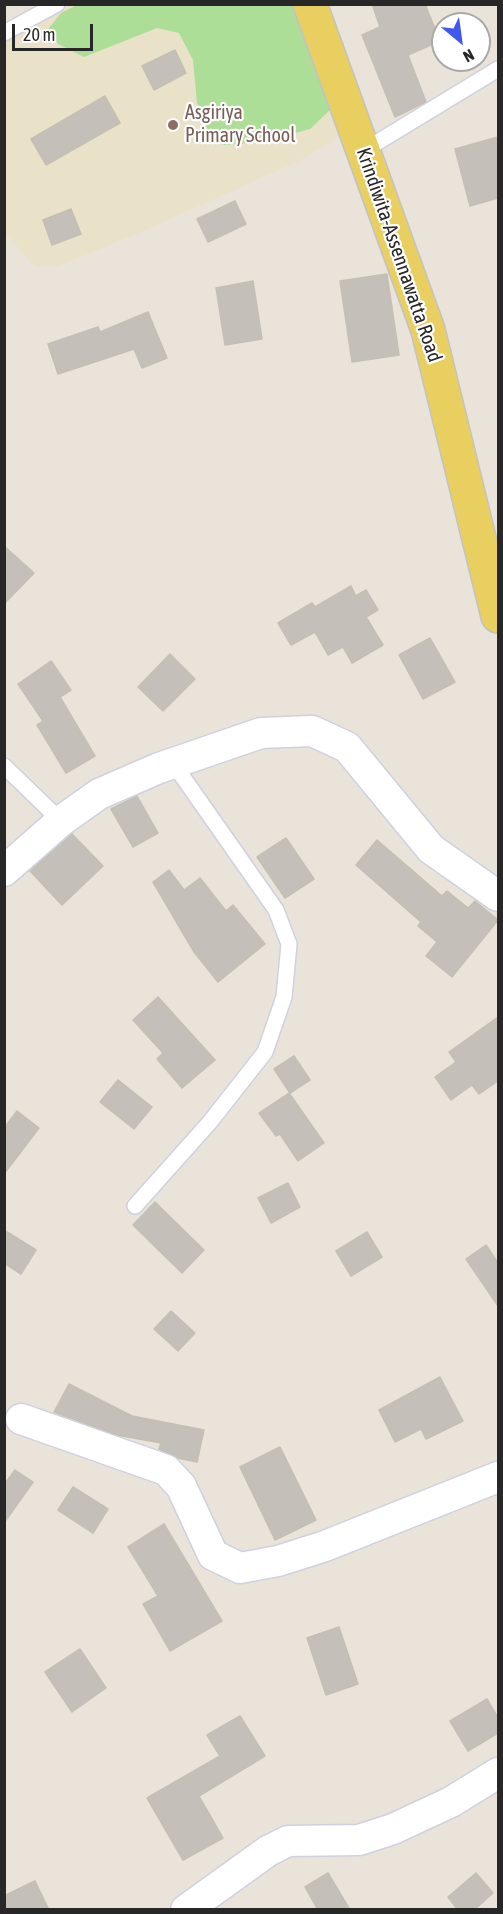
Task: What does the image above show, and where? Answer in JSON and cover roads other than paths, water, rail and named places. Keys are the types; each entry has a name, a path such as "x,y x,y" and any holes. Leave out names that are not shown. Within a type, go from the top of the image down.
{"main road":[{"name":"Krindiwita-Assennawatta Road","path":"310,4 428,330 498,616"}],"street":[{"path":"4,871 61,821 99,794 173,763 261,733 312,732 347,747 431,849 498,896"},
{"path":"21,1419 166,1470 181,1486 213,1555 240,1568 278,1561 325,1546 498,1477"},
{"path":"186,1910 268,1851 288,1841 359,1840 393,1828 451,1802 498,1773"}],"lane":[{"path":"4,33 57,4"},
{"path":"363,151 498,69"},
{"path":"135,1206 210,1122 265,1052 284,997 289,944 276,910 173,763"},
{"path":"4,766 61,821"}],"place":[{"name":"Asgiriya Primary School","path":"173,125"}]}
